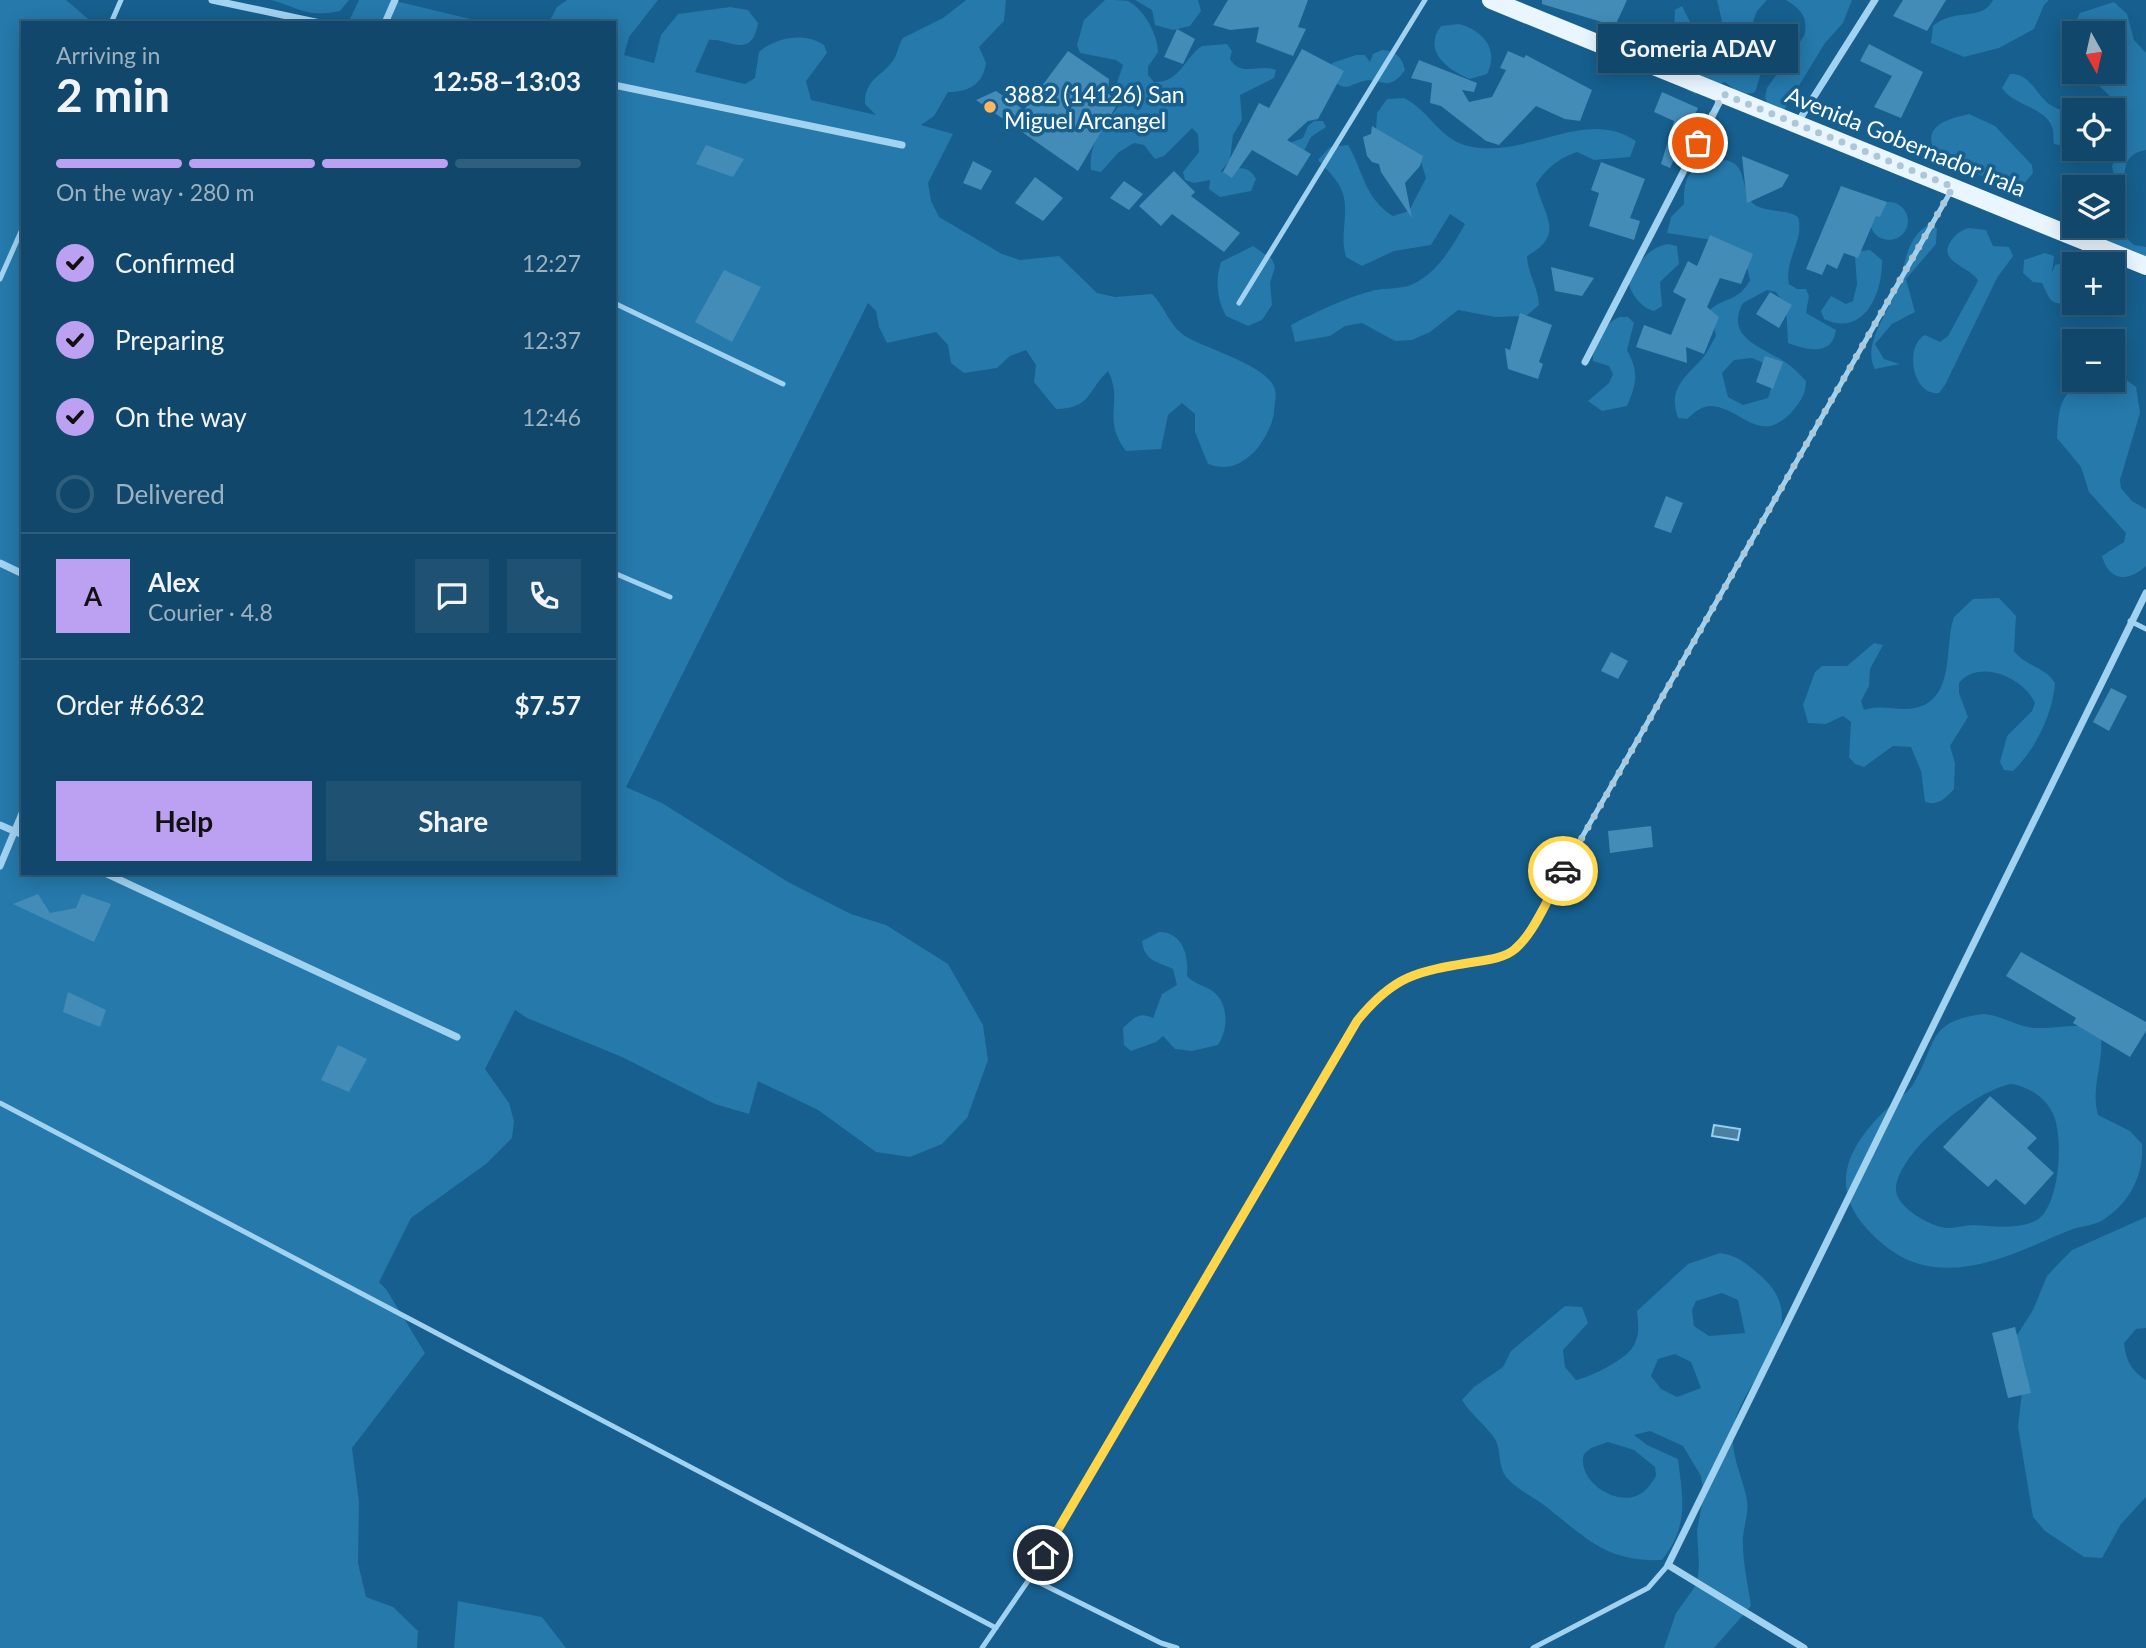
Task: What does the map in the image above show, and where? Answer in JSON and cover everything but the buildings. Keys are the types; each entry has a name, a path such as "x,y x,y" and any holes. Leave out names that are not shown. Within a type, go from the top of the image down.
{"main road":[{"name":"Avenida Gobernador Irala","path":"1491,0 1798,122 2146,266"}],"street":[{"path":"212,0 311,21"},
{"path":"386,21 395,0"},
{"path":"1798,122 1875,0"},
{"path":"616,85 902,145"},
{"path":"1585,362 1723,94"},
{"path":"0,563 21,573"},
{"path":"1804,1648 1668,1565 2146,593"},
{"path":"0,866 21,815"},
{"path":"0,825 21,834"},
{"path":"109,875 457,1037"}],"lane":[{"path":"112,21 121,0"},
{"path":"1239,303 1425,0"},
{"path":"982,1648 1030,1578 1357,1021 1376,998 1396,982 1419,973 1492,960 1514,950 1529,930 1953,187"},
{"path":"0,279 21,232"},
{"path":"616,304 783,384"},
{"path":"616,574 670,597"},
{"path":"2130,621 2146,629"},
{"path":"0,1103 996,1628"},
{"path":"1534,1648 1648,1588 1668,1565"},
{"path":"1030,1578 1161,1643 1177,1648"}],"shaded area":[{"path":"0,0 66,0 91,21 21,21 21,875 616,875 616,21 550,21 557,7 567,0 658,0 629,37 624,55 654,63 661,35 678,14 730,7 748,10 758,23 755,35 750,41 745,45 738,45 709,40 695,72 745,84 755,78 759,52 782,40 808,38 824,45 827,53 806,81 811,100 876,115 865,104 868,89 875,78 890,65 903,38 943,18 966,0 1006,0 1004,21 979,47 986,63 982,77 968,89 948,92 934,116 921,125 953,134 928,183 931,201 939,217 1002,254 1020,260 1059,256 1097,293 1115,297 1152,294 1175,327 1185,336 1250,366 1271,381 1276,398 1272,423 1252,454 1241,462 1220,467 1208,464 1195,432 1195,414 1182,403 1168,415 1161,449 1126,451 1115,429 1114,392 1108,371 1082,402 1076,406 1056,409 1034,382 1036,365 1026,350 1010,356 997,368 964,373 951,363 948,345 936,332 887,343 879,327 876,311 868,303 626,787 662,803 788,882 851,914 886,925 948,964 983,1025 988,1060 967,1118 942,1144 910,1157 876,1152 818,1110 758,1081 749,1114 715,1104 622,1057 527,1018 515,1010 485,1069 509,1103 514,1121 512,1138 486,1164 411,1218 379,1282 425,1353 352,1448 359,1502 358,1563 366,1597 393,1607 418,1631 417,1648 0,1648"},
{"path":"271,0 349,0 340,11 319,13"},
{"path":"359,0 391,0 479,21 349,21"},
{"path":"1105,0 1128,1 1149,23 1156,38 1158,52 1148,67 1148,75 1154,82 1163,81 1176,74 1202,46 1227,44 1232,51 1230,59 1239,68 1276,70 1274,78 1240,95 1242,120 1233,135 1230,160 1220,172 1240,168 1249,171 1256,179 1251,191 1220,197 1209,189 1210,180 1194,183 1185,180 1183,172 1199,152 1198,134 1192,128 1164,156 1155,159 1144,145 1134,143 1119,152 1101,172 1091,170 1095,143 1119,106 1115,89 1123,65 1116,60 1080,53 1077,45 1084,20"},
{"path":"1135,0 1198,0 1201,11 1190,26 1173,30 1155,25 1152,10"},
{"path":"1717,0 1767,0 1757,11 1748,36 1763,67 1755,92 1742,93 1725,82 1695,94 1687,90 1685,81 1693,66 1661,51 1655,45 1674,28 1675,10 1682,6 1690,22 1697,28 1698,46 1706,42 1709,34 1722,21"},
{"path":"1786,0 1852,0 1843,23 1825,43 1784,110 1768,105 1765,97 1767,88 1804,36 1805,30 1800,11"},
{"path":"1993,0 2049,0 2044,5 2034,29 1999,48 1964,57 1931,43 1933,26 1941,20 1982,11"},
{"path":"2114,2 2127,14 2134,40 2146,53 2146,150 2129,158 2125,175 2114,175 2112,166 2114,161 2125,161 2125,98 2109,98 2109,95 2097,84 2125,84 2125,21 2076,21 2080,13"},
{"path":"1459,24 1475,31 1490,49 1487,74 1470,79 1446,65 1436,51 1434,44 1441,26"},
{"path":"1382,50 1395,53 1404,65 1405,70 1394,81 1384,83 1370,80 1345,87 1333,80 1332,63 1356,55 1365,55 1370,62 1373,54"},
{"path":"2010,74 2018,75 2029,82 2048,103 2062,110 2062,146 2054,144 2053,129 2043,115 2013,98 2002,88"},
{"path":"1404,98 1413,103 1449,137 1468,146 1512,146 1596,129 1617,132 1636,141 1630,157 1594,160 1577,152 1570,155 1554,164 1536,184 1547,215 1549,232 1539,248 1527,256 1539,305 1526,316 1495,317 1458,310 1430,332 1412,340 1395,341 1362,323 1345,326 1330,336 1295,342 1291,325 1301,320 1332,305 1375,290 1400,288 1418,282 1442,260 1465,224 1450,214 1431,245 1394,251 1362,266 1346,257 1342,191 1318,160 1330,147 1348,145 1370,193 1383,209 1393,216 1409,211 1426,178 1421,162 1376,130 1377,113 1387,99"},
{"path":"1969,114 1995,126 2032,165 2033,173 2016,193 1942,158 1935,151 1931,138 1933,131 1942,123"},
{"path":"1314,121 1323,121 1326,127 1311,137 1303,153 1287,144 1303,138 1308,126"},
{"path":"1724,160 1740,170 1747,194 1754,204 1798,217 1799,234 1789,266 1789,284 1797,289 1806,289 1809,296 1806,313 1836,330 1834,339 1824,348 1795,346 1788,343 1786,307 1776,292 1767,290 1743,303 1738,315 1742,333 1748,340 1788,364 1806,381 1803,395 1790,414 1779,423 1769,426 1759,426 1732,412 1711,406 1695,412 1687,419 1678,418 1675,408 1679,386 1703,358 1716,336 1710,310 1736,296 1750,280 1746,263 1719,241 1667,233 1671,217 1684,204 1688,177 1697,167","holes":["1752,358 1768,365 1773,382 1768,398 1743,405 1728,397 1722,373 1734,360"]},
{"path":"1889,202 1902,208 1908,221 1902,234 1889,240 1876,234 1870,221 1876,208"},
{"path":"1929,224 1937,228 1936,244 1906,279 1915,312 1892,324 1875,344 1884,359 1900,364 1875,369 1872,349 1878,328 1898,286 1911,244"},
{"path":"1969,228 1986,230 1993,246 2009,247 2013,256 1997,278 1945,385 1939,393 1930,392 1922,387 1917,379 1913,359 1915,349 1918,341 1925,335 1940,342 1948,336 1978,281 1948,254 1953,239"},
{"path":"2125,237 2134,245 2146,247 2146,263 2125,252 2098,240"},
{"path":"1668,244 1677,246 1679,264 1660,282 1662,306 1654,311 1637,299 1628,280 1649,253"},
{"path":"1253,246 1272,259 1275,267 1270,283 1272,305 1262,320 1248,326 1226,316 1219,296 1218,275 1221,262"},
{"path":"1870,250 1882,260 1879,286 1868,309 1850,322 1838,323 1824,319 1821,311 1831,296 1846,304 1853,301 1857,284 1855,257 1861,251"},
{"path":"2045,253 2054,256 2052,273 2055,265 2062,263 2062,303 2053,301 2042,283 2033,282 2023,273 2024,260"},
{"path":"1619,317 1628,317 1634,323 1627,350 1635,371 1635,384 1627,406 1602,411 1588,401 1609,383 1613,374 1609,366 1593,361 1593,355 1604,330"},
{"path":"2125,379 2136,387 2140,413 2120,480 2121,488 2132,501 2146,509 2146,566 2133,575 2120,577 2109,571 2105,565 2102,556 2124,542 2126,533 2089,492 2081,467 2057,438 2059,412 2068,393 2125,392"},
{"path":"1999,598 2016,616 2014,651 2046,673 2055,683 2051,707 2042,731 2029,753 2013,771 2004,770 2000,762 2007,736 2032,711 2035,703 2021,686 2000,674 1978,672 1959,683 1959,693 1968,717 1950,746 1955,763 1954,789 1938,802 1925,802 1921,771 1911,747 1893,746 1864,767 1855,764 1849,757 1851,722 1843,716 1826,724 1808,723 1803,705 1815,672 1822,666 1847,666 1874,643 1883,645 1870,669 1869,686 1861,701 1864,710 1923,706 1934,698 1941,687 1954,617 1973,599"},
{"path":"1159,932 1174,936 1183,946 1187,976 1220,998 1226,1018 1218,1045 1192,1051 1175,1049 1163,1036 1156,1042 1131,1051 1124,1045 1123,1028 1140,1015 1153,1018 1162,994 1177,985 1173,969 1153,960 1143,948 1142,941"},
{"path":"1983,1014 2029,1027 2076,1026 2100,1030 2101,1051 2096,1094 2098,1115 2130,1131 2142,1144 2141,1167 2128,1197 2100,1222 2073,1229 1996,1260 1956,1268 1936,1267 1902,1257 1873,1235 1855,1212 1847,1195 1846,1178 1849,1161 1857,1145 1880,1115 1912,1086 1936,1036 1952,1022","holes":["2011,1084 2041,1098 2050,1108 2056,1124 2058,1170 2051,1201 2045,1212 2037,1220 2022,1225 1949,1228 1927,1222 1905,1207 1896,1187 1901,1172 1925,1139 1979,1097"]},
{"path":"1714,1125 1740,1129 1738,1140 1712,1136"},
{"path":"2146,1217 2146,1328 2136,1329 2124,1343 2130,1364 2146,1380 2146,1497 2121,1524 2102,1558 2084,1557 2045,1531 2033,1517 2018,1427 2024,1373 2014,1340 2033,1310 2047,1276 2072,1250"},
{"path":"1720,1253 1738,1258 1761,1276 1777,1296 1782,1315 1779,1335 1737,1413 1733,1433 1735,1459 1747,1500 1743,1546 1751,1606 1714,1648 1664,1648 1676,1613 1697,1584 1699,1565 1697,1530 1704,1494 1701,1476 1683,1446 1650,1431 1634,1435 1647,1445 1678,1459 1682,1512 1677,1536 1662,1560 1627,1557 1600,1547 1510,1482 1502,1468 1496,1441 1462,1400 1474,1387 1503,1367 1511,1351 1565,1306 1582,1307 1588,1323 1563,1350 1565,1367 1576,1380 1609,1366 1632,1349 1638,1331 1637,1311 1688,1264","holes":["1722,1293 1738,1300 1745,1333 1709,1336 1694,1326 1692,1310 1696,1301","1675,1354 1691,1362 1701,1388 1677,1397 1661,1389 1651,1376 1658,1359","1608,1442 1634,1450 1655,1467 1656,1476 1650,1485 1636,1496 1617,1497 1607,1493 1598,1488 1586,1472 1584,1454 1591,1448"]},
{"path":"458,1601 542,1617 566,1648 454,1648"}],"way so far":[{"path":"1563,871 1953,187 1798,122 1723,94 1698,143"}],"place":[{"name":"3882 (14126) San Miguel Arcangel","path":"990,107"},
{"name":"Gomeria ADAV","path":"1698,143"}],"route":[{"path":"1043,1555 1357,1021 1376,998 1396,982 1419,973 1492,960 1514,950 1529,930 1563,871"}]}
